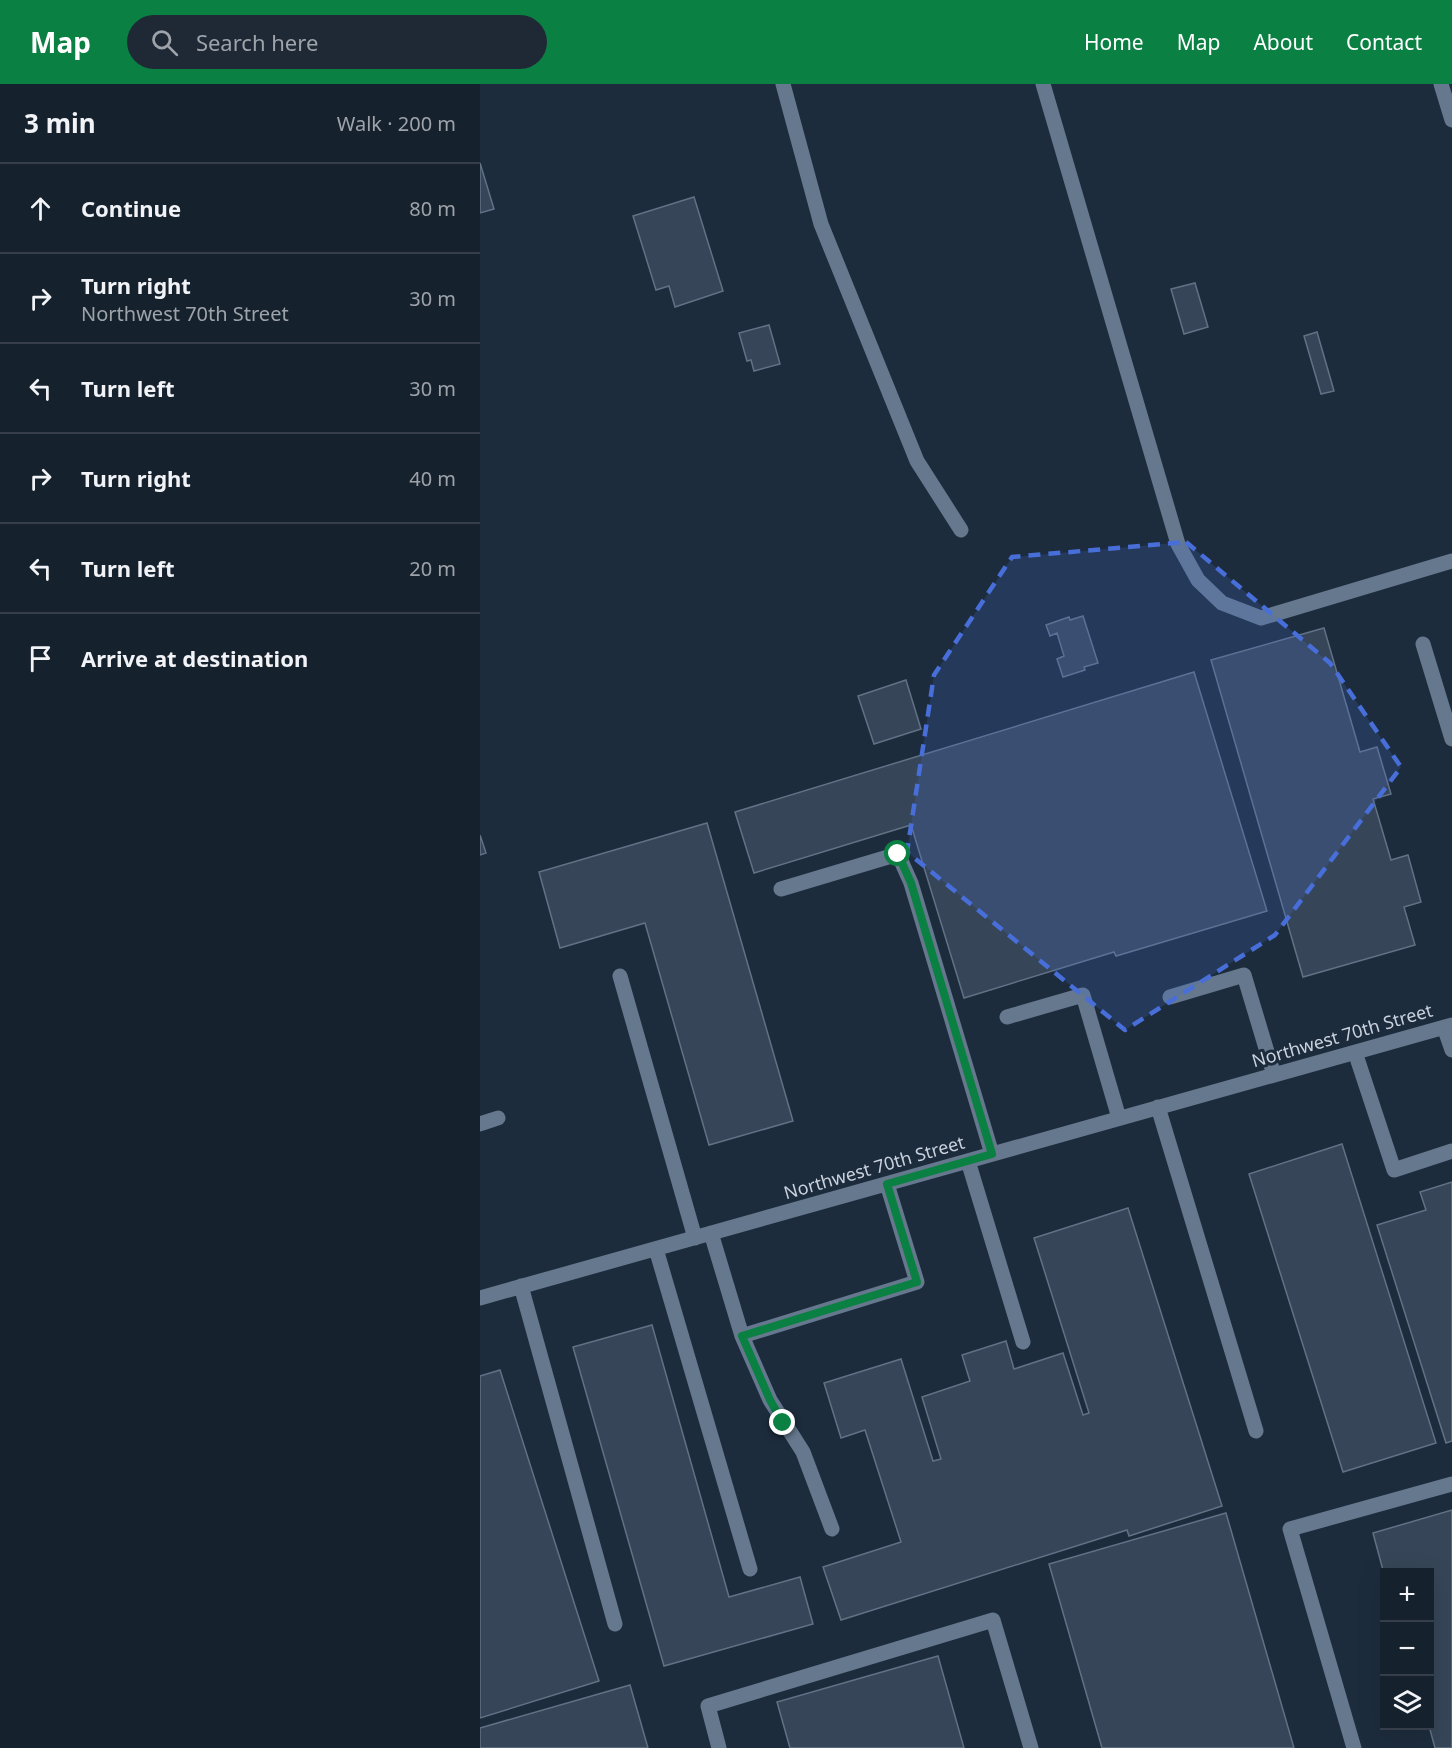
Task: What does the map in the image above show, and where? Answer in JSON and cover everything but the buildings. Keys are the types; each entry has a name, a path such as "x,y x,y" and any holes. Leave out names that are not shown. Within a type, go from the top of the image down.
{"street":[{"path":"783,84 821,224 917,461 961,530"},
{"path":"1043,84 1178,544 1197,580 1222,603 1261,618 1452,561"},
{"path":"1441,84 1452,120"},
{"path":"1423,644 1452,739"},
{"path":"781,889 898,854 911,883 992,1154"},
{"path":"1170,997 1244,975 1274,1075"},
{"path":"620,976 695,1238"},
{"path":"1008,1017 1083,995 1119,1118"},
{"path":"1448,1026 1452,1050"},
{"name":"Northwest 70th Street","path":"480,1298 1448,1026"},
{"path":"1355,1052 1394,1170 1452,1151"},
{"path":"1158,1107 1256,1431"},
{"path":"480,1124 498,1119"},
{"path":"969,1161 1023,1342"},
{"path":"742,1336 917,1282 887,1184"},
{"path":"711,1233 742,1336 770,1400 803,1452 832,1529"},
{"path":"656,1249 750,1569"},
{"path":"521,1287 615,1624"},
{"path":"1354,1748 1290,1529 1452,1484"},
{"path":"719,1748 708,1706 993,1620 1031,1748"}],"highlighted area":[{"path":"1186,542 1330,663 1401,767 1275,935 1125,1030 907,852 934,675 1012,557"}],"route":[{"path":"783,1423 770,1400 742,1336 917,1282 887,1184 992,1154 911,883 898,854"}]}
